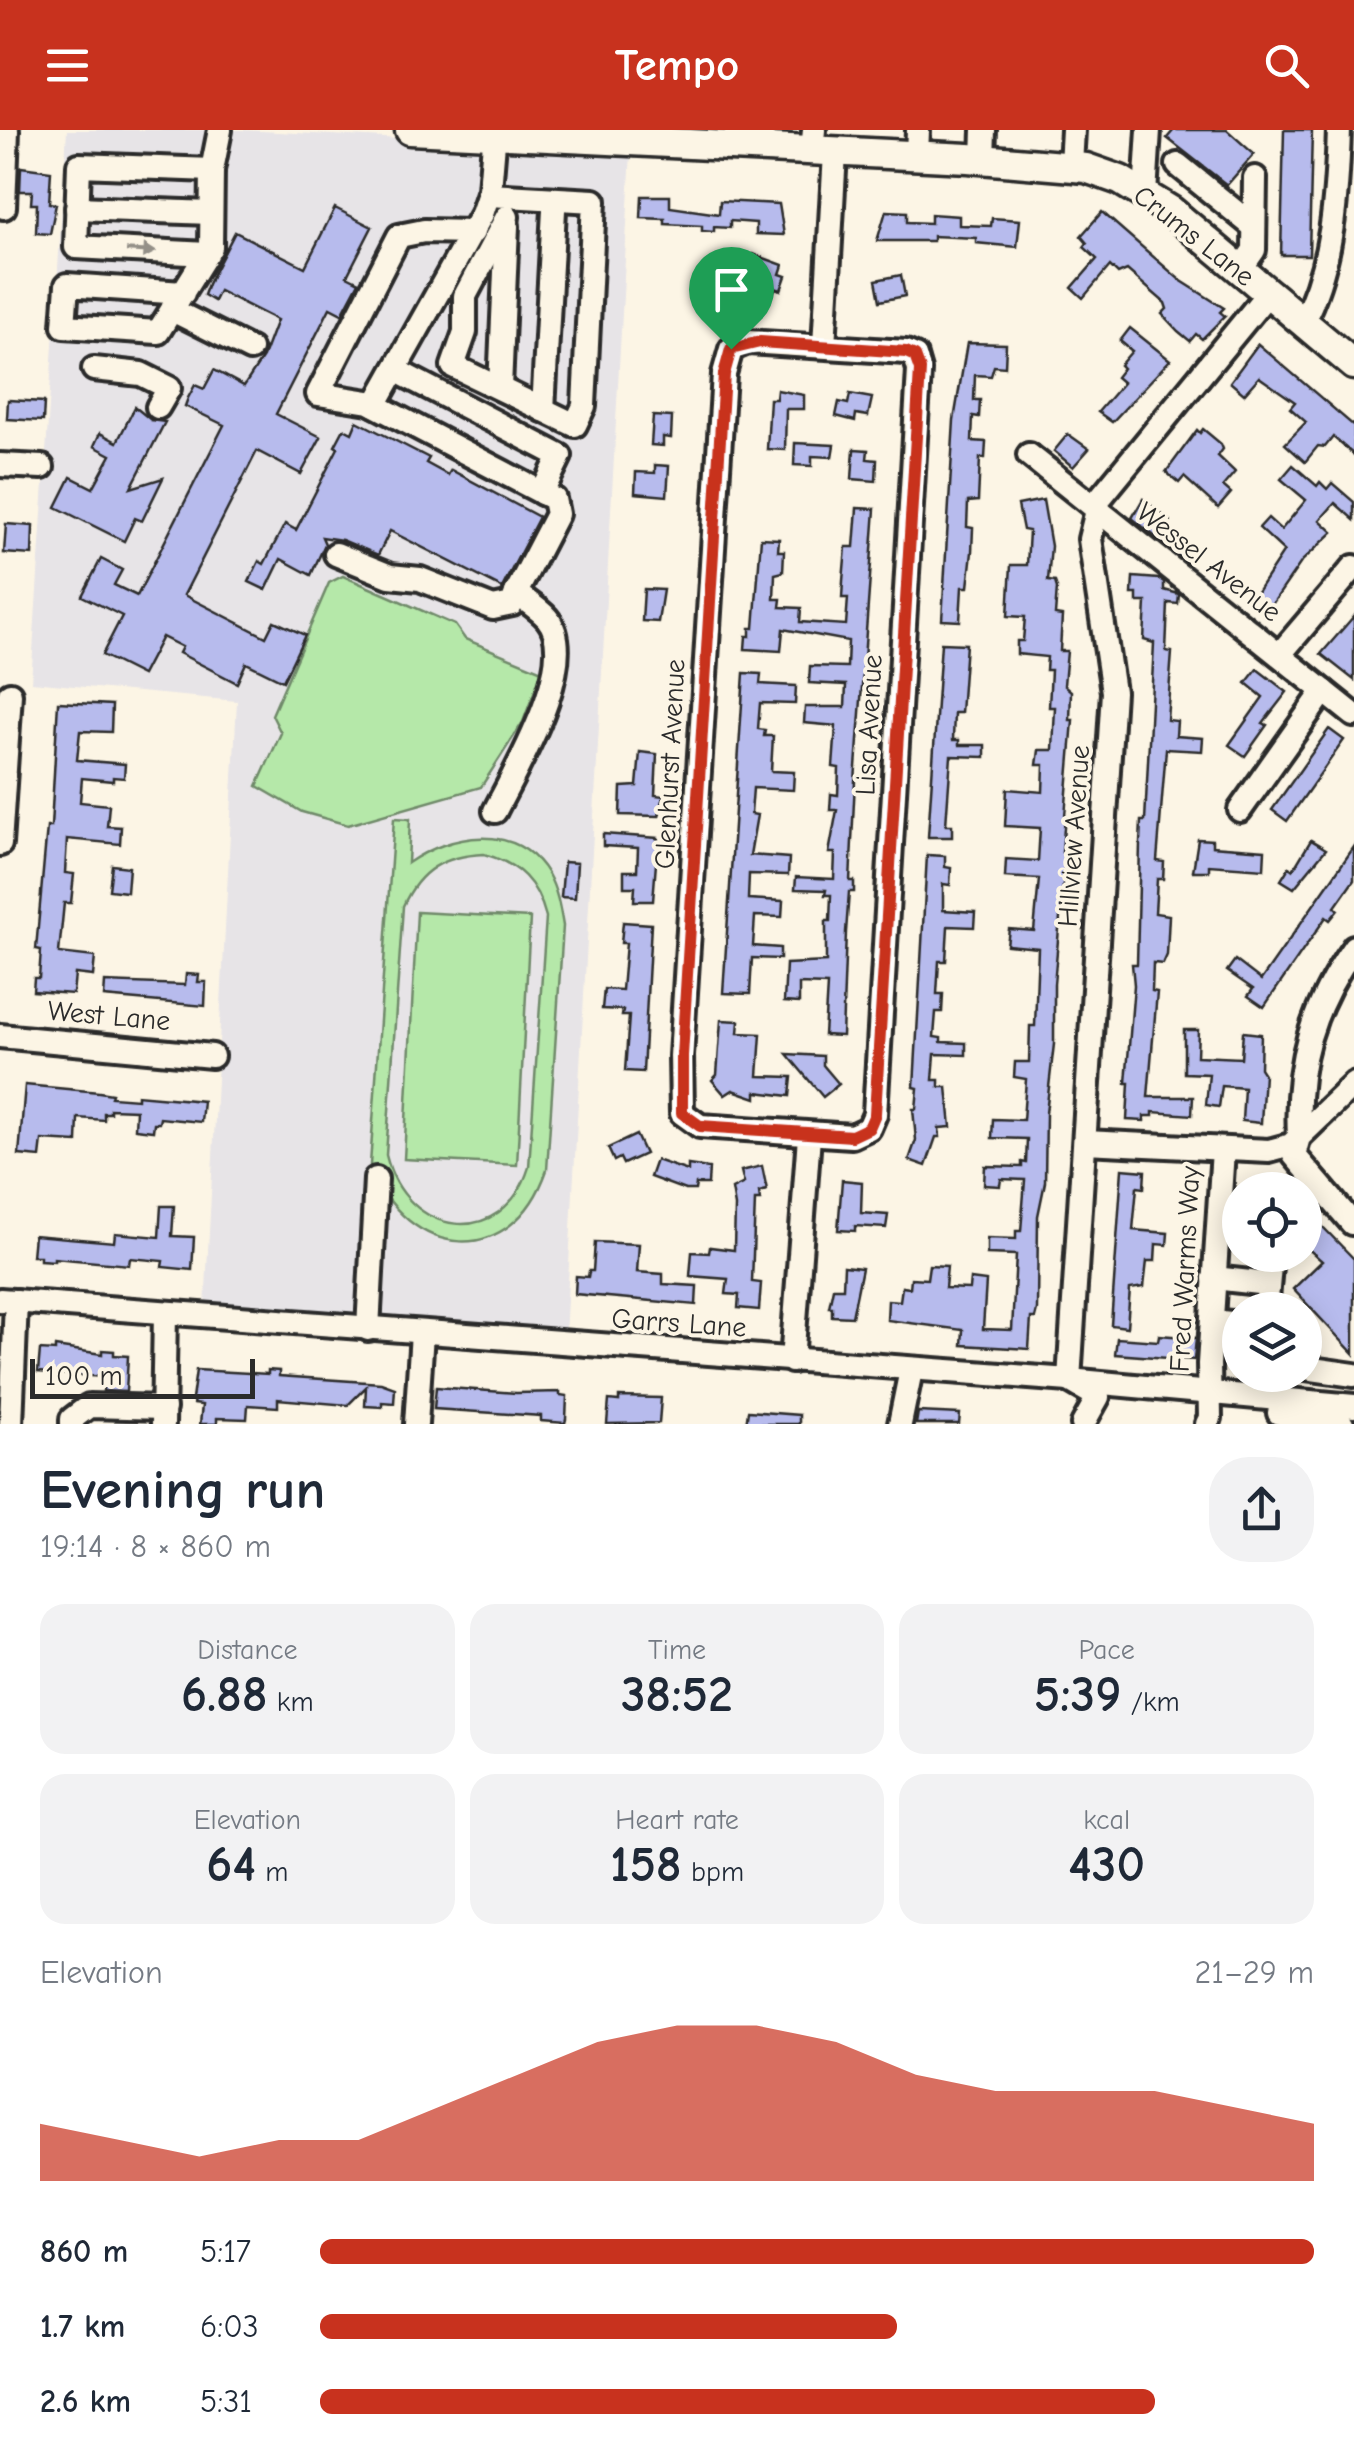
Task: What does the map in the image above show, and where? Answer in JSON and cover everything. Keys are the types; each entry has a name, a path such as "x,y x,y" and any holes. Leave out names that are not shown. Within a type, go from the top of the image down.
{"main road":[{"name":"Crums Lane","path":"410,130 917,143 983,158 1071,165 1106,174 1145,194 1187,223 1354,365"}],"street":[{"path":"4,206 7,130"},
{"path":"220,130 212,170 211,247 206,254 177,302 158,332 64,326 67,285 177,302 250,349"},
{"path":"983,158 984,130"},
{"path":"1071,165 1073,130"},
{"path":"1145,194 1150,130"},
{"path":"376,406 472,232 488,195 495,132"},
{"path":"1302,323 1314,302 1344,208 1344,139"},
{"path":"806,143 824,304 824,346"},
{"path":"1178,164 1254,227"},
{"path":"206,254 76,248 79,165 212,170"},
{"path":"1240,270 1254,250 1255,178"},
{"path":"488,195 594,201 584,406 575,426 453,366 465,332 465,296 507,217 500,388"},
{"path":"77,208 211,213"},
{"path":"544,410 554,210"},
{"path":"336,554 390,576 420,579 493,608 512,604 557,514 554,499 376,406 318,394 399,236 472,232"},
{"name":"Hillview Avenue","path":"1068,1380 1112,692 1090,539 1100,498 1268,294"},
{"path":"141,374 145,331"},
{"name":"Glenhurst Avenue","path":"809,1136 692,1124 682,1113 682,1056 726,360 731,349 748,342 824,346"},
{"name":"Lisa Avenue","path":"809,1136 863,1133 875,1114 920,379 918,360 906,352 824,346"},
{"path":"94,369 141,374 169,388 158,408"},
{"path":"395,370 560,456 542,493"},
{"name":"Wessel Avenue","path":"1028,455 1354,715"},
{"path":"0,465 42,467"},
{"path":"1280,654 1354,567"},
{"path":"495,811 538,725 553,674 556,642 550,620 516,593"},
{"path":"1240,810 1324,691"},
{"path":"0,844 10,694"},
{"path":"1354,948 1326,989 1310,1027 1294,1154 1352,1224 1354,1221"},
{"name":"West Lane","path":"0,1036 212,1056"},
{"path":"1085,1142 1268,1151 1291,1145 1349,1100"},
{"path":"792,1362 809,1136"},
{"name":"Fred Warms Way","path":"1222,1150 1225,1172"},
{"path":"368,1329 376,1179"},
{"name":"Fred Warms Way","path":"1207,1424 1214,1278 1222,1241"},
{"path":"1267,1292 1269,1272"},
{"path":"1214,1278 1268,1284"},
{"path":"8,1300 10,1424"},
{"name":"Garrs Lane","path":"8,1300 792,1362 1208,1392 1222,1389"},
{"path":"72,1424 72,1419 89,1406 164,1416 165,1314"},
{"path":"1212,1321 1222,1322"},
{"path":"416,1424 422,1334"},
{"path":"900,1424 910,1370"},
{"path":"1322,1370 1354,1374"},
{"path":"1068,1380 1098,1397 1082,1424"},
{"name":"Garrs Lane","path":"1255,1392 1279,1412 1354,1406"},
{"path":"1279,1412 1341,1424"}],"shaded area":[{"path":"67,130 242,130 631,152 565,1336 205,1308 237,701 31,682"}],"green space":[{"path":"343,576 455,625 465,639 542,671 523,722 481,787 348,825 302,812 257,786 281,733 272,715 329,583"},
{"path":"394,818 410,819 408,863 462,840 501,840 519,846 535,857 548,874 563,926 547,1170 531,1203 510,1225 486,1238 460,1241 433,1235 409,1220 387,1197 370,1165","holes":["484,854 525,876 546,917 529,1167 516,1194 498,1212 478,1222 455,1224 433,1217 413,1204 397,1183 386,1155 403,906 417,883 435,867 457,858"]},
{"path":"417,912 530,918 517,1165 404,1159"}],"building":[{"path":"1174,130 1227,130 1254,154 1227,185 1167,138"},
{"path":"1284,130 1312,130 1309,255 1281,255"},
{"path":"21,167 51,171 49,203 56,204 50,234 36,233 37,204 31,204 32,191 20,191"},
{"path":"642,196 670,196 670,207 719,214 720,201 779,204 784,235 756,234 756,223 730,221 730,228 714,227 714,232 702,231 702,226 641,218"},
{"path":"335,208 372,227 347,276 359,282 342,314 330,308 276,414 321,437 301,474 257,451 184,595 266,637 274,621 305,635 283,681 246,663 237,683 179,653 182,647 162,637 142,675 102,655 122,616 82,596 101,559 122,570 114,585 137,596 224,425 185,406 188,398 195,385 204,389 214,370 244,386 263,357 277,320 219,291 214,301 204,295 208,284 235,232 305,267"},
{"path":"886,211 907,212 907,222 931,223 931,214 959,216 959,225 991,226 992,218 1020,220 1017,247 976,243 976,238 933,236 933,241 877,241"},
{"path":"1102,212 1180,280 1224,308 1220,312 1225,316 1202,339 1196,334 1190,341 1178,331 1162,314 1167,309 1165,303 1127,270 1118,274 1110,266 1083,298 1072,288 1097,259 1084,247 1087,243 1081,236"},
{"path":"753,254 783,265 780,274 786,276 781,290 775,288 773,294 756,289 760,277 746,272"},
{"path":"901,275 905,296 880,301 876,280"},
{"path":"1130,328 1170,360 1112,422 1098,412 1123,383 1116,377 1132,351 1120,341"},
{"path":"967,343 1006,344 1005,367 994,366 991,376 975,375 974,400 980,400 979,417 973,416 972,441 986,442 985,458 980,458 978,501 968,502 967,527 973,528 968,587 962,587 960,621 942,620 954,420"},
{"path":"1258,344 1354,426 1354,455 1333,437 1325,447 1318,446 1305,462 1285,444 1306,422 1290,408 1295,402 1259,377 1244,394 1230,382"},
{"path":"777,390 804,395 804,409 786,409 785,450 767,449 770,399 776,399"},
{"path":"850,394 872,398 868,416 856,414 855,421 836,416 839,402 848,404"},
{"path":"8,400 44,402 43,421 7,419"},
{"path":"135,407 151,420 165,422 131,488 163,478 142,521 135,518 124,541 56,507 71,477 93,488 111,455 94,446 100,433 117,442"},
{"path":"653,416 672,417 671,438 663,437 663,446 651,445"},
{"path":"357,421 429,458 426,463 448,475 451,470 539,517 502,588 390,531 378,555 342,540 322,537 325,544 311,575 281,559 266,590 249,582 259,561 264,564 285,524 296,530 344,429 352,433"},
{"path":"1203,429 1221,444 1223,449 1218,456 1235,472 1223,486 1231,493 1218,508 1184,477 1179,483 1166,472 1197,430 1200,433"},
{"path":"1068,434 1089,449 1073,467 1054,451"},
{"path":"795,443 834,445 832,457 812,456 812,466 794,465"},
{"path":"854,449 868,450 867,459 877,460 876,481 852,479"},
{"path":"655,465 669,466 667,496 635,493 636,472 655,473"},
{"path":"1293,465 1317,486 1320,482 1327,489 1332,483 1354,502 1354,520 1335,503 1320,520 1333,532 1302,561 1266,613 1251,601 1284,551 1259,528 1268,518 1281,530 1306,500 1281,479"},
{"path":"1143,499 1170,521 1166,526 1198,553 1189,564 1132,518"},
{"path":"1043,500 1051,546 1048,581 1055,582 1057,588 1055,615 1062,616 1060,651 1067,651 1064,685 1071,691 1073,720 1054,984 1054,1044 1046,1113 1045,1182 1038,1216 1037,1310 1035,1318 1031,1318 1029,1349 962,1345 963,1330 887,1320 888,1300 900,1301 902,1287 910,1288 911,1278 927,1279 929,1265 947,1266 945,1288 969,1289 970,1279 986,1281 983,1329 1012,1330 1016,1255 987,1254 987,1238 1016,1239 1016,1231 1021,1231 1025,1180 1001,1179 1000,1186 984,1185 985,1166 1022,1167 1022,1162 1026,1163 1027,1139 992,1138 993,1119 1023,1120 1026,1079 1014,1077 1015,1062 1029,1062 1030,1026 1035,1026 1038,948 1007,945 1009,929 1034,931 1039,879 1005,877 1006,859 1038,861 1040,828 1005,826 1007,789 1043,792 1044,765 1037,765 1039,750 1053,750 1055,707 1049,707 1051,670 1046,670 1047,657 1017,654 1017,641 1023,641 1025,617 1008,616 1011,565 1027,565 1029,531 1023,530 1018,505"},
{"path":"857,508 875,509 842,1036 824,1035 827,985 799,984 799,1003 784,1002 786,964 826,962 826,921 830,921 831,895 825,895 826,890 795,889 796,877 834,879 835,853 829,853 837,810 830,810 831,794 838,795 839,768 833,767 836,726 804,723 805,707 845,707 846,685 809,683 810,666 847,667 848,641 783,629 781,651 745,649 746,636 754,628 761,538 779,539 778,551 784,551 783,572 775,574 774,599 781,599 780,607 801,608 800,622 846,625 848,598 842,598 846,547 854,547"},
{"path":"6,524 33,526 32,555 4,553"},
{"path":"1133,577 1159,579 1164,582 1164,590 1179,594 1178,604 1168,603 1166,651 1172,652 1167,720 1177,721 1176,736 1203,738 1202,751 1166,749 1157,861 1164,862 1163,879 1157,879 1155,913 1169,915 1167,955 1163,964 1153,963 1152,991 1157,992 1148,1097 1193,1097 1192,1115 1153,1112 1153,1116 1144,1116 1144,1121 1127,1120 1126,1083 1134,985 1132,964 1137,964 1141,821 1145,821 1154,643 1144,640 1146,602 1137,602 1137,594 1132,594"},
{"path":"644,589 663,590 658,622 642,621"},
{"path":"1354,616 1354,680 1321,654"},
{"path":"941,643 966,644 961,713 954,713 953,740 959,740 959,745 985,745 985,757 951,756 946,825 952,825 952,837 928,837"},
{"path":"1257,669 1287,692 1263,723 1267,725 1245,756 1229,745 1263,697 1246,683"},
{"path":"744,673 761,674 760,684 796,686 795,704 760,703 758,729 765,730 764,736 773,736 771,771 794,772 793,790 753,788 751,814 757,815 750,855 789,858 788,875 749,874 748,899 783,901 782,917 755,916 753,946 780,948 780,959 752,958 750,994 723,993"},
{"path":"58,702 112,705 111,732 80,731 77,760 125,764 124,778 82,778 80,802 109,805 107,826 121,827 120,844 67,839 65,873 74,874 71,903 64,903 59,953 95,957 93,976 75,974 73,994 33,991 34,978 39,978 41,950 36,949 47,827 51,827"},
{"path":"1329,729 1344,740 1287,821 1272,810"},
{"path":"640,752 657,754 655,795 664,796 659,816 620,815 621,787 637,786"},
{"path":"603,834 658,838 653,901 634,901 635,887 624,887 624,871 637,871 638,848 603,846"},
{"path":"1198,839 1212,840 1212,846 1265,850 1264,869 1209,865 1209,871 1193,871"},
{"path":"1311,840 1326,849 1294,888 1281,880 1289,867 1293,870"},
{"path":"1354,847 1354,880 1335,907 1338,910 1330,920 1326,917 1264,1007 1248,996 1253,989 1227,971 1235,960 1261,980"},
{"path":"927,855 945,856 945,867 951,868 950,885 943,884 943,910 975,912 974,927 948,926 946,961 939,961 937,994 943,994 942,1012 936,1012 934,1037 941,1038 941,1042 966,1043 966,1055 935,1054 933,1080 939,1080 939,1087 947,1087 951,1127 939,1128 940,1137 936,1137 926,1166 909,1160 916,1140 913,1109 918,1088 914,1087"},
{"path":"564,862 577,863 575,898 561,897"},
{"path":"112,865 129,867 127,892 109,890"},
{"path":"623,922 651,924 643,1072 625,1071 629,1016 622,1016 623,1010 602,1009 604,989 622,990 626,943 621,943"},
{"path":"186,974 199,975 198,982 206,982 205,1006 104,997 105,982 185,985"},
{"path":"721,1020 739,1021 738,1033 761,1034 758,1076 792,1077 790,1096 756,1092 756,1098 733,1090 725,1095 712,1080 717,1075"},
{"path":"1184,1030 1198,1030 1197,1056 1241,1058 1243,1032 1261,1034 1261,1123 1242,1121 1244,1088 1222,1086 1219,1107 1206,1105 1209,1074 1184,1073"},
{"path":"787,1054 823,1056 823,1065 839,1084 823,1097"},
{"path":"25,1085 99,1092 112,1094 111,1097 137,1099 137,1095 203,1101 201,1122 160,1118 153,1131 135,1129 136,1110 110,1109 110,1113 104,1113 104,1120 78,1118 77,1142 42,1140 40,1157 19,1155"},
{"path":"636,1135 645,1154 623,1164 620,1158 614,1161 608,1148"},
{"path":"656,1160 688,1171 688,1165 709,1168 708,1184 696,1184 695,1190 685,1190 650,1177"},
{"path":"762,1166 767,1190 759,1192 760,1200 755,1200 752,1282 761,1283 759,1310 738,1308 739,1295 726,1294 728,1279 690,1276 692,1252 709,1253 710,1247 734,1250 732,1189 744,1183 741,1171"},
{"path":"1122,1169 1145,1171 1144,1188 1137,1187 1133,1230 1168,1233 1167,1245 1156,1244 1155,1261 1147,1261 1144,1287 1130,1289 1127,1327 1111,1325"},
{"path":"842,1180 862,1182 861,1213 888,1215 886,1228 855,1226 855,1231 838,1230"},
{"path":"161,1206 174,1206 172,1236 194,1237 192,1270 162,1267 163,1261 130,1258 129,1265 40,1260 40,1256 32,1256 34,1235 114,1242 115,1233 159,1237"},
{"path":"1322,1226 1354,1259 1354,1354 1322,1320 1322,1292 1293,1289 1311,1272 1322,1272"},
{"path":"595,1242 639,1244 637,1272 663,1274 663,1284 697,1286 696,1305 575,1294 576,1276 588,1277 589,1271 593,1271"},
{"path":"844,1266 862,1268 852,1317 832,1316 829,1307 833,1288 843,1288"},
{"path":"1159,1335 1196,1338 1194,1360 1115,1354 1117,1338 1158,1341"},
{"path":"55,1347 102,1354 102,1350 114,1351 114,1355 128,1356 126,1392 103,1391 104,1377 38,1372 40,1350 55,1351"},
{"path":"196,1370 268,1374 268,1370 279,1371 279,1376 381,1383 395,1388 394,1403 365,1406 366,1387 348,1405 278,1399 278,1407 248,1405 247,1419 217,1418 217,1424 200,1424 202,1405 194,1404 192,1399"},
{"path":"436,1387 560,1392 567,1396 565,1423 541,1421 541,1416 434,1409"},
{"path":"619,1397 661,1398 659,1423 607,1424 609,1400 619,1401"},
{"path":"748,1411 799,1415 799,1424 746,1424"},
{"path":"918,1412 960,1414 959,1424 916,1424"}],"route":[{"path":"760,342 895,350 915,356 920,370 875,1114 869,1128 852,1136 828,1138 700,1126 692,1124 682,1113 682,1056 724,374 731,349 760,342"}]}
